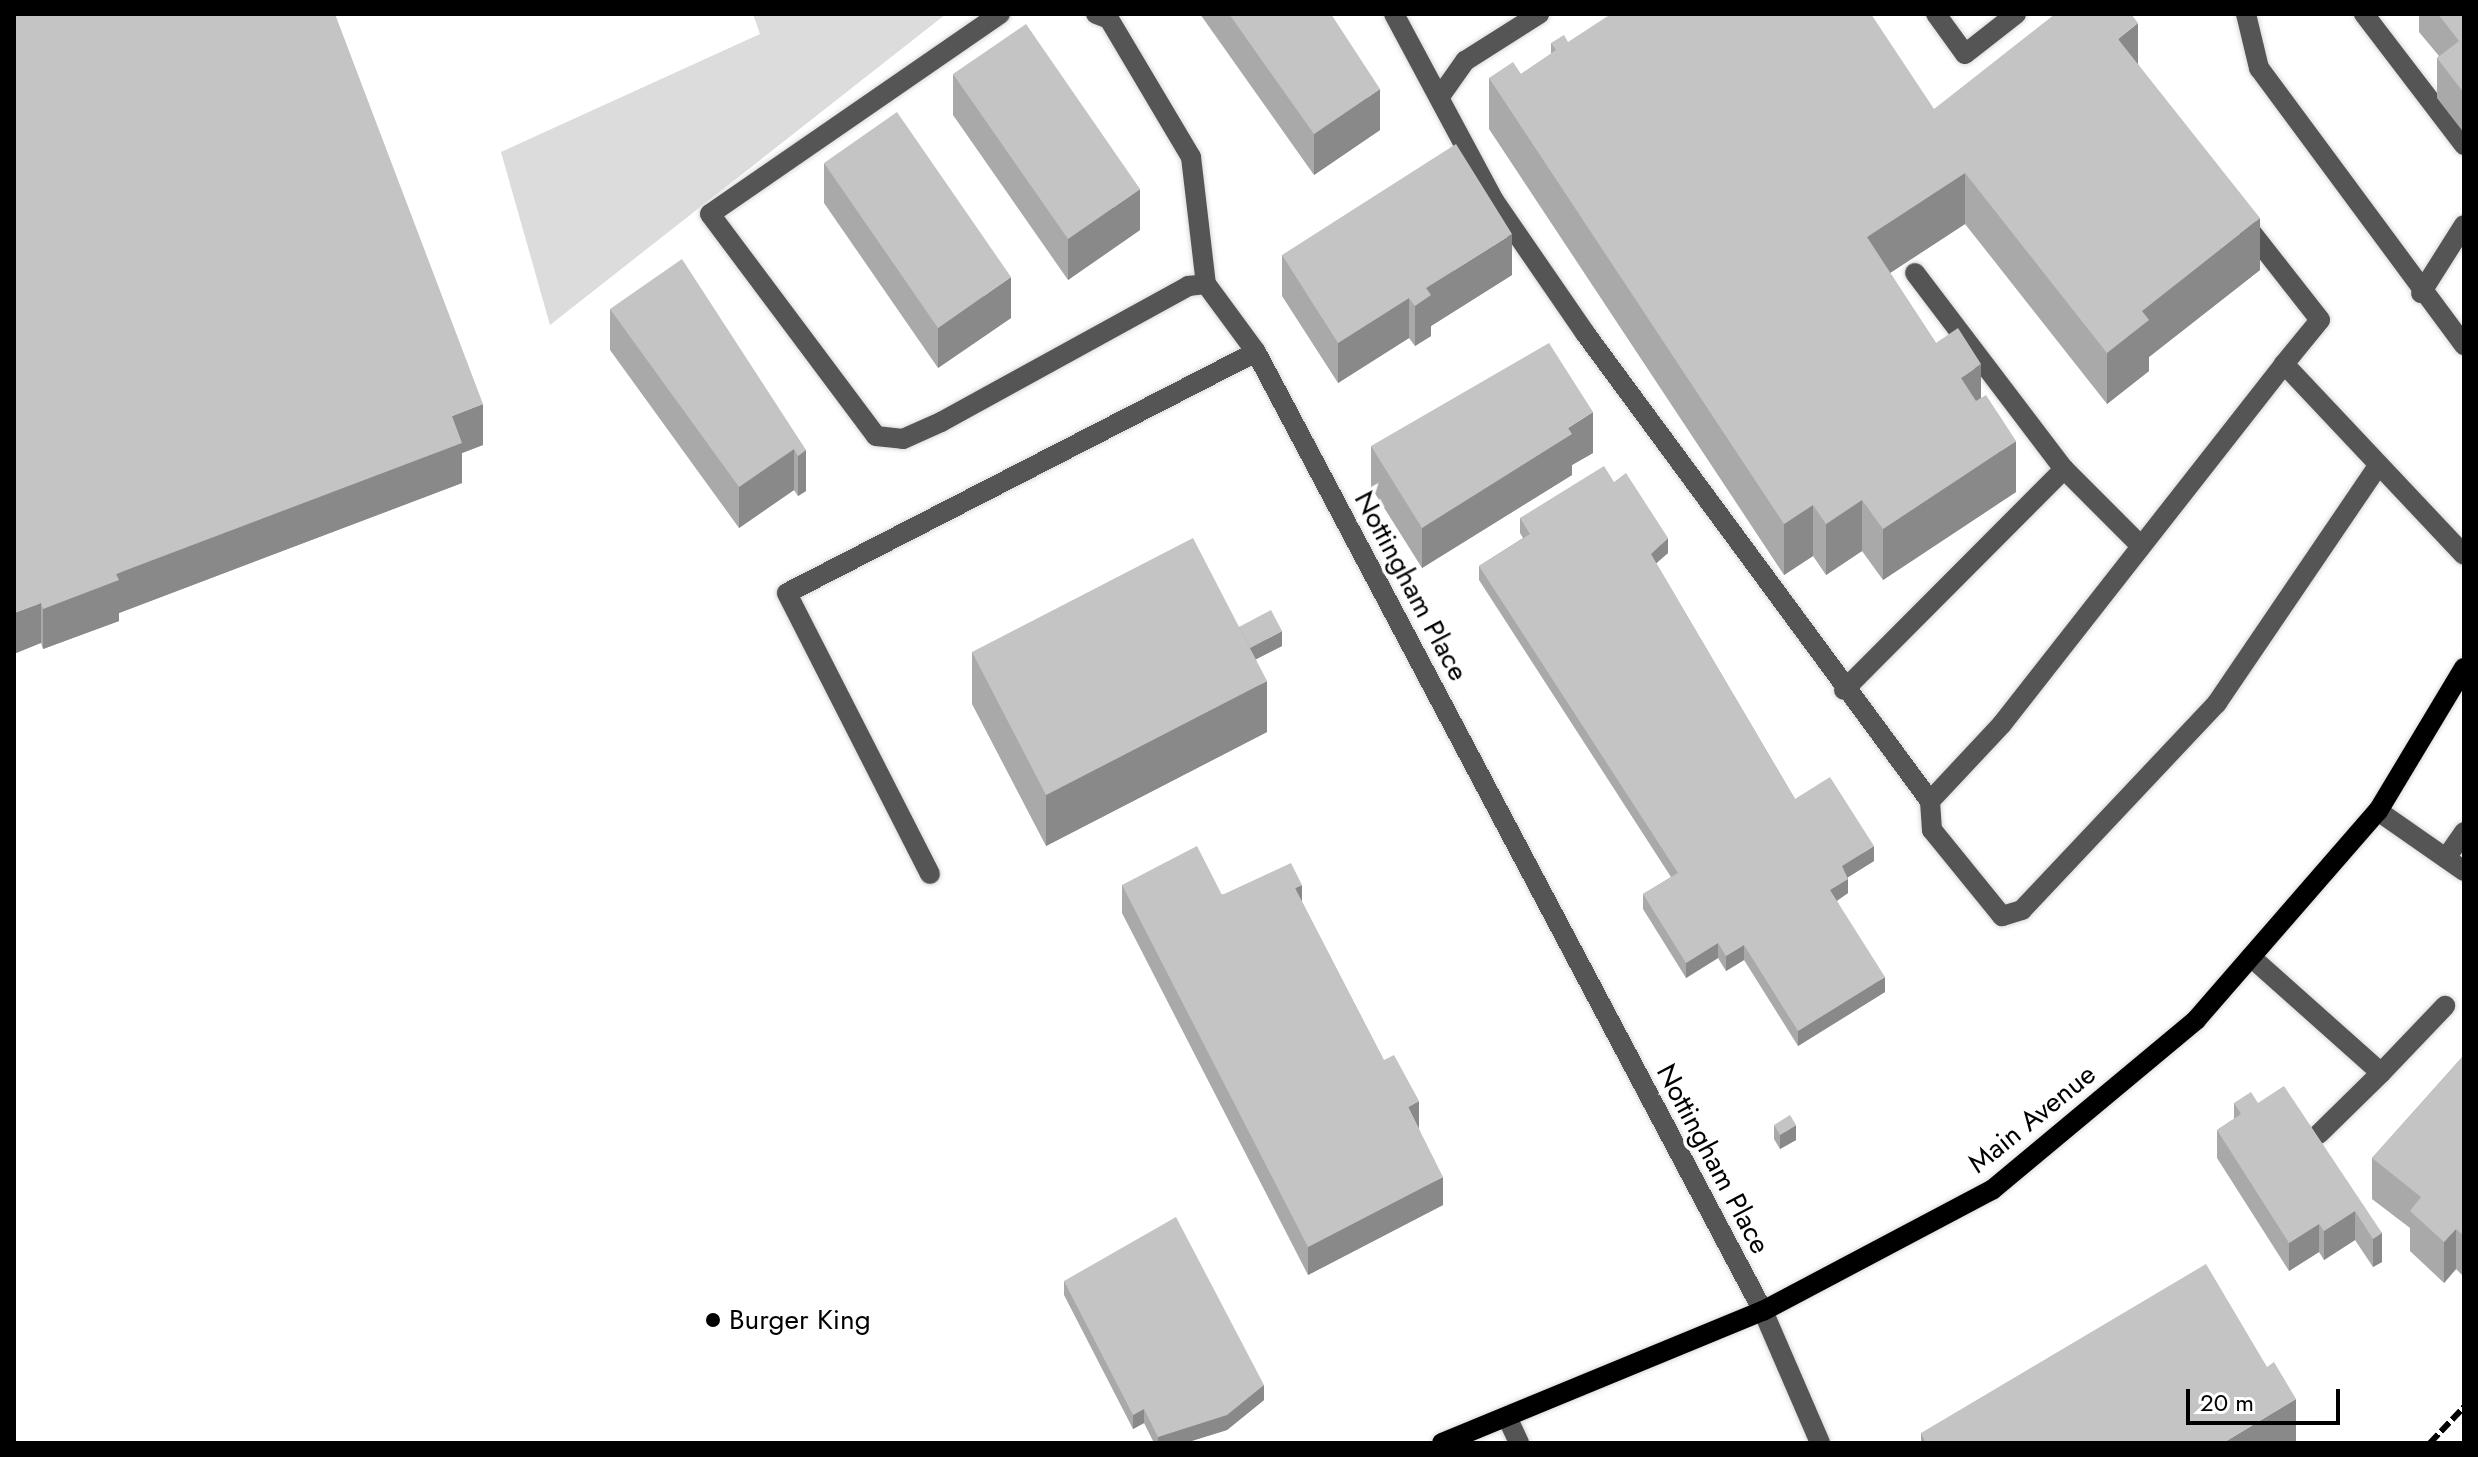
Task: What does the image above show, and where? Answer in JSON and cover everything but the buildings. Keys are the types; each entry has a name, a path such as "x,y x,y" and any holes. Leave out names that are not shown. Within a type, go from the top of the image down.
{"main road":[{"name":"Main Avenue","path":"1442,1443 1763,1311 1992,1190 2196,1020 2378,811 2464,668"}],"street":[{"path":"1000,14 710,214 876,436 903,439 941,422 1188,286 1206,284 1191,157 1109,19 1096,14"},
{"path":"1394,14 1441,95 1495,202 1844,690 1930,801 1932,830 2002,916 2022,910 2217,703 2378,466"},
{"path":"1441,95 1465,61 1539,14"},
{"path":"1936,14 1965,54 2016,14"},
{"path":"2246,14 2259,68 2421,293 2464,345"},
{"path":"2364,14 2464,145"},
{"path":"1930,801 2002,724 2320,320 2234,210"},
{"path":"2421,293 2464,225"},
{"path":"1915,273 2064,469 2141,546"},
{"name":"Nottingham Place","path":"1206,284 1256,352 1763,1311 1820,1443"},
{"path":"930,874 787,593 1256,352"},
{"path":"2284,364 2464,555"},
{"path":"1844,690 2064,469"},
{"path":"2378,811 2464,871"},
{"path":"2446,858 2464,832"},
{"path":"2251,957 2381,1073"},
{"path":"2319,1134 2445,1006"},
{"path":"1507,1417 1519,1443"}],"shaded area":[{"path":"753,14 946,14 550,325 501,152 760,34"}],"railway":[{"path":"2430,1443 2464,1407"}],"place":[{"name":"Burger King","path":"713,1320"}]}
